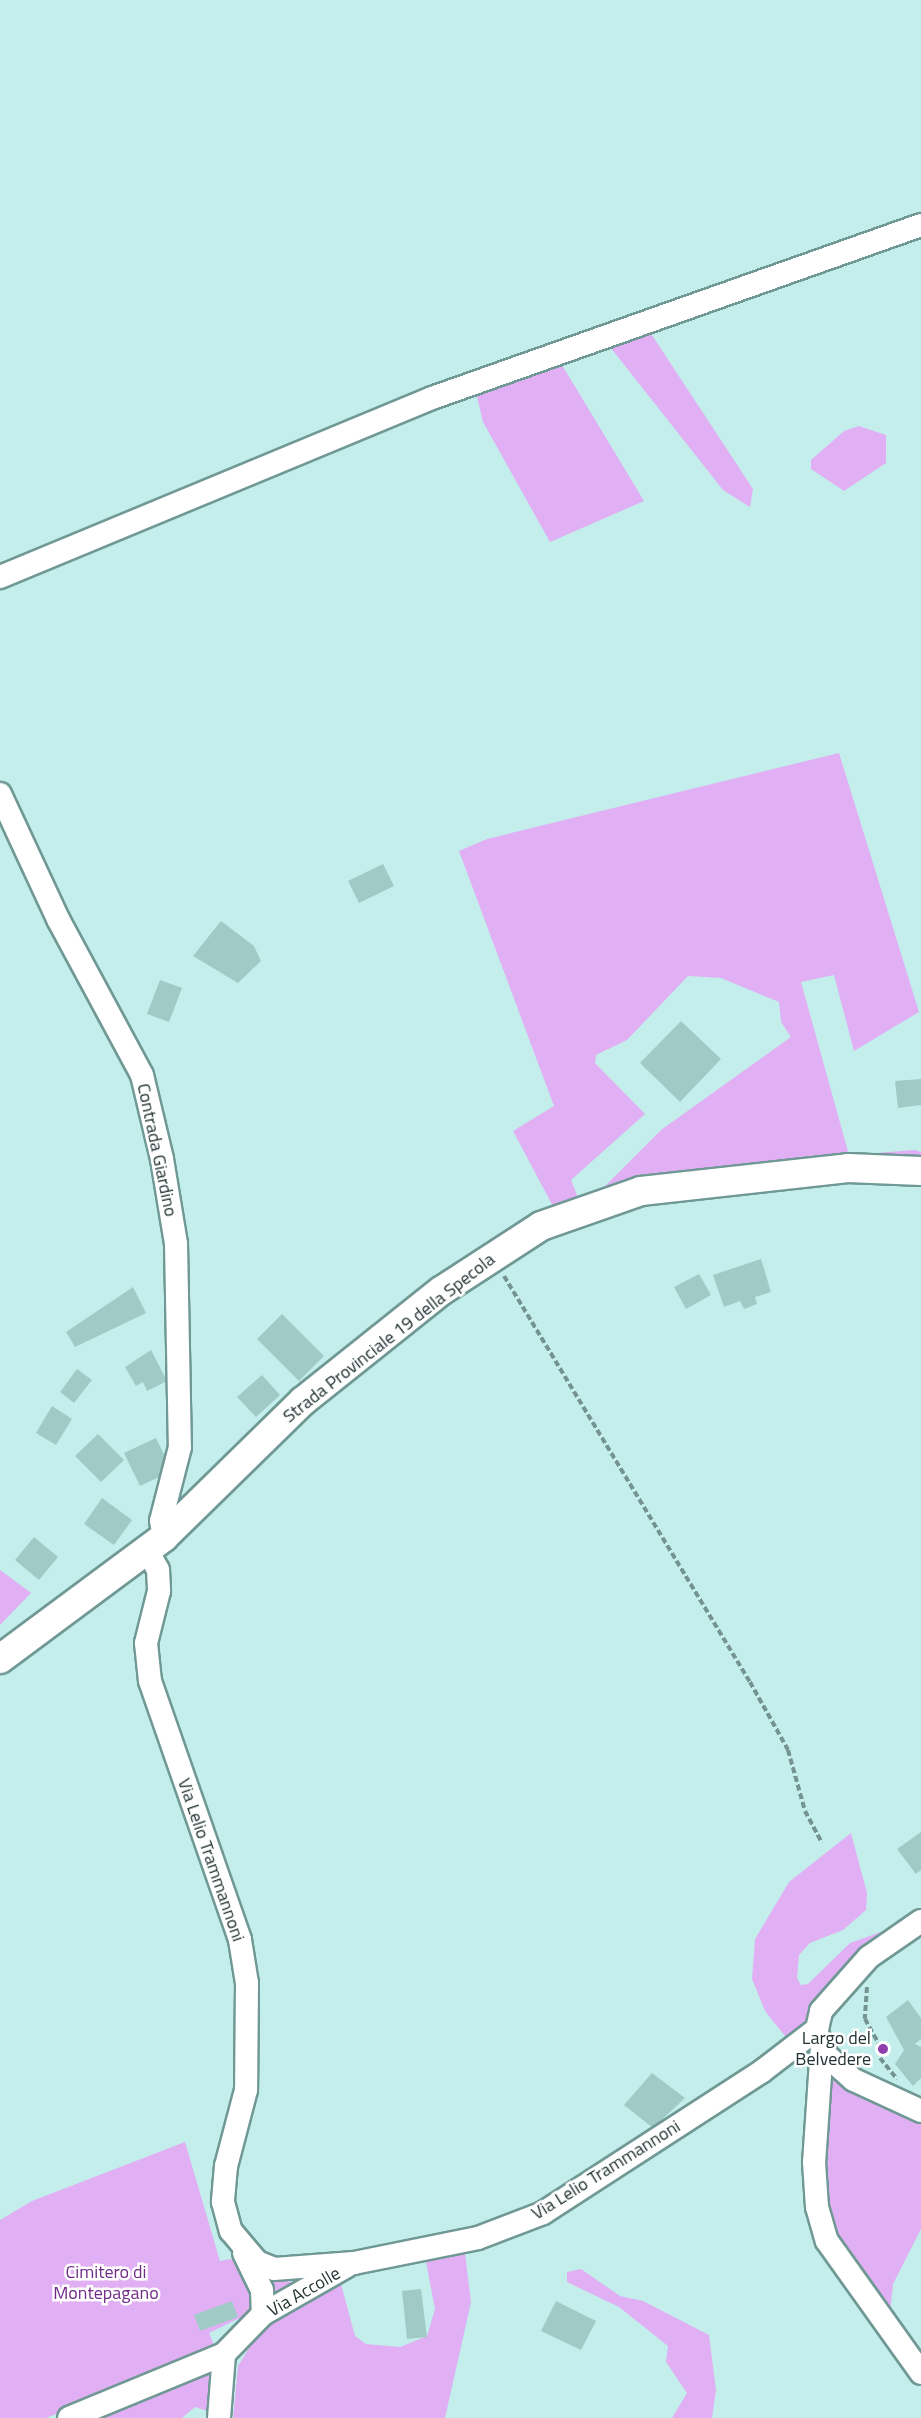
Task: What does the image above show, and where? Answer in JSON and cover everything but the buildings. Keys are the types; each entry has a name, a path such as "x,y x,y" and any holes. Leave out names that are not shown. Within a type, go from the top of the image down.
{"main road":[{"name":"Strada Provinciale 19 della Specola","path":"0,1659 155,1543 303,1401 492,1254 541,1226 641,1191 848,1168 921,1170"}],"street":[{"path":"0,577 432,398 921,225"},
{"name":"Contrada Giardino","path":"0,794 58,919 142,1075 162,1159 176,1244 180,1447 155,1543"},
{"name":"Via Lelio Trammannoni","path":"155,1543 159,1591 146,1643 150,1681 240,1940 247,1983 246,2090 226,2166 223,2202 231,2231 256,2262 274,2269 354,2263 478,2238 543,2213 761,2072 820,2037"},
{"path":"921,1921 869,1957 822,2012 814,2162 817,2207 826,2241 921,2373"},
{"path":"820,2037 854,2080 921,2111"},
{"path":"231,2231 262,2289 263,2314"},
{"name":"Via Accolle","path":"224,2354 263,2314 354,2263"},
{"path":"69,2418 224,2354 219,2418"}],"path":[{"path":"492,1254 750,1682 788,1750 805,1811 822,1843"},
{"path":"871,2027 880,2058"}],"green space":[{"path":"644,323 753,489 750,507 723,490 603,338"},
{"path":"556,355 644,501 550,542 483,422 475,388"},
{"path":"859,426 886,435 886,463 844,491 811,469 811,460 844,431"},
{"path":"839,753 919,1012 854,1051 834,975 801,982 849,1155 915,1150 921,1152 921,1166 596,1195 661,1130 791,1037 781,1022 779,1002 721,978 688,976 627,1040 596,1055 595,1063 645,1114 571,1180 579,1200 556,1212 513,1131 554,1106 459,851 487,839"},
{"path":"0,1570 31,1593 0,1625"},
{"path":"851,1833 867,1893 866,1910 843,1930 810,1943 799,1955 797,1978 801,1985 808,1984 850,1943 895,1927 789,2041 765,2011 752,1979 755,1939 789,1882"},
{"path":"826,2069 857,2094 921,2123 921,2229 893,2284 890,2314 835,2238 821,2184"},
{"name":"Cimitero di Montepagano","path":"185,2142 220,2261 230,2259 277,2279 307,2285 209,2333 216,2350 46,2418 0,2418 0,2220 32,2201"},
{"path":"465,2253 471,2302 445,2418 233,2418 238,2366 257,2335 301,2299 341,2284 355,2336 366,2344 400,2347 427,2336 435,2309 426,2262"},
{"path":"581,2269 620,2296 643,2301 709,2335 716,2390 712,2418 672,2418 687,2393 666,2362 668,2346 619,2307 567,2282 567,2272"},
{"path":"219,2366 214,2413 195,2407 182,2418 75,2418"}],"place":[{"name":"Largo del Belvedere","path":"883,2049"}]}
